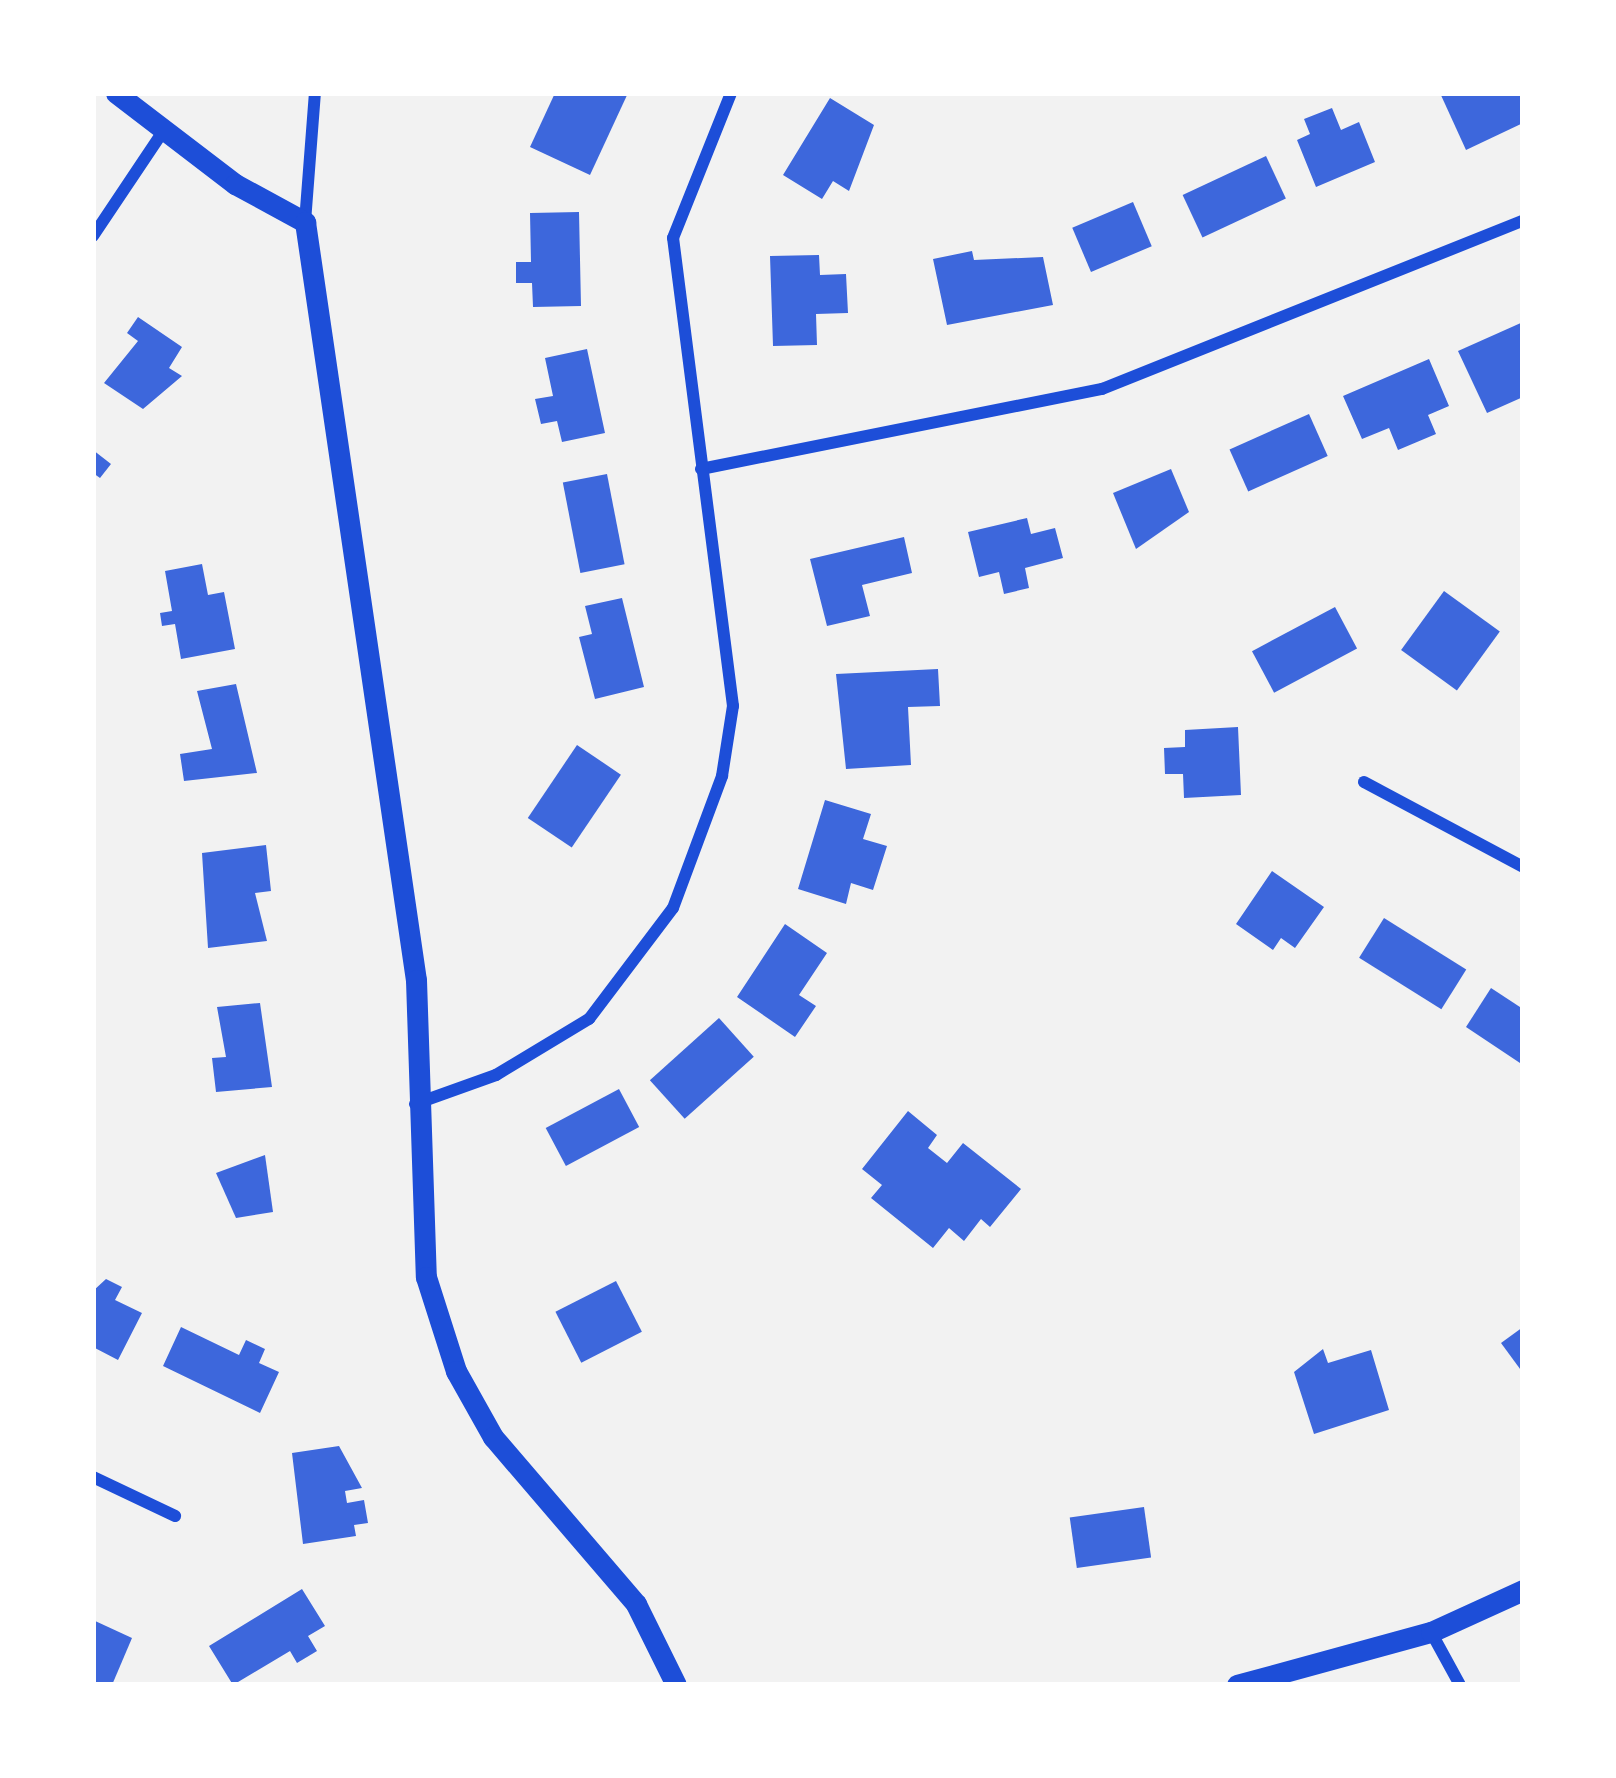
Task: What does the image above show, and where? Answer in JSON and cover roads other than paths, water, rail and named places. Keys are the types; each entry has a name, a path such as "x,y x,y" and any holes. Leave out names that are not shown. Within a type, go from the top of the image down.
{"street":[{"path":"116,93 305,222"},
{"path":"315,93 305,222 390,766 416,980 414,1105 426,1277 456,1371 493,1437 636,1604 676,1685"},
{"path":"414,1105 496,1075 589,1019 673,908 722,776 734,706 673,238 731,93"},
{"path":"93,236 164,130"},
{"path":"701,469 1102,389 1523,221"},
{"path":"1364,782 1523,867"},
{"path":"93,1477 175,1516"},
{"path":"1237,1685 1431,1632 1523,1590"},
{"path":"1431,1632 1460,1685"}]}
